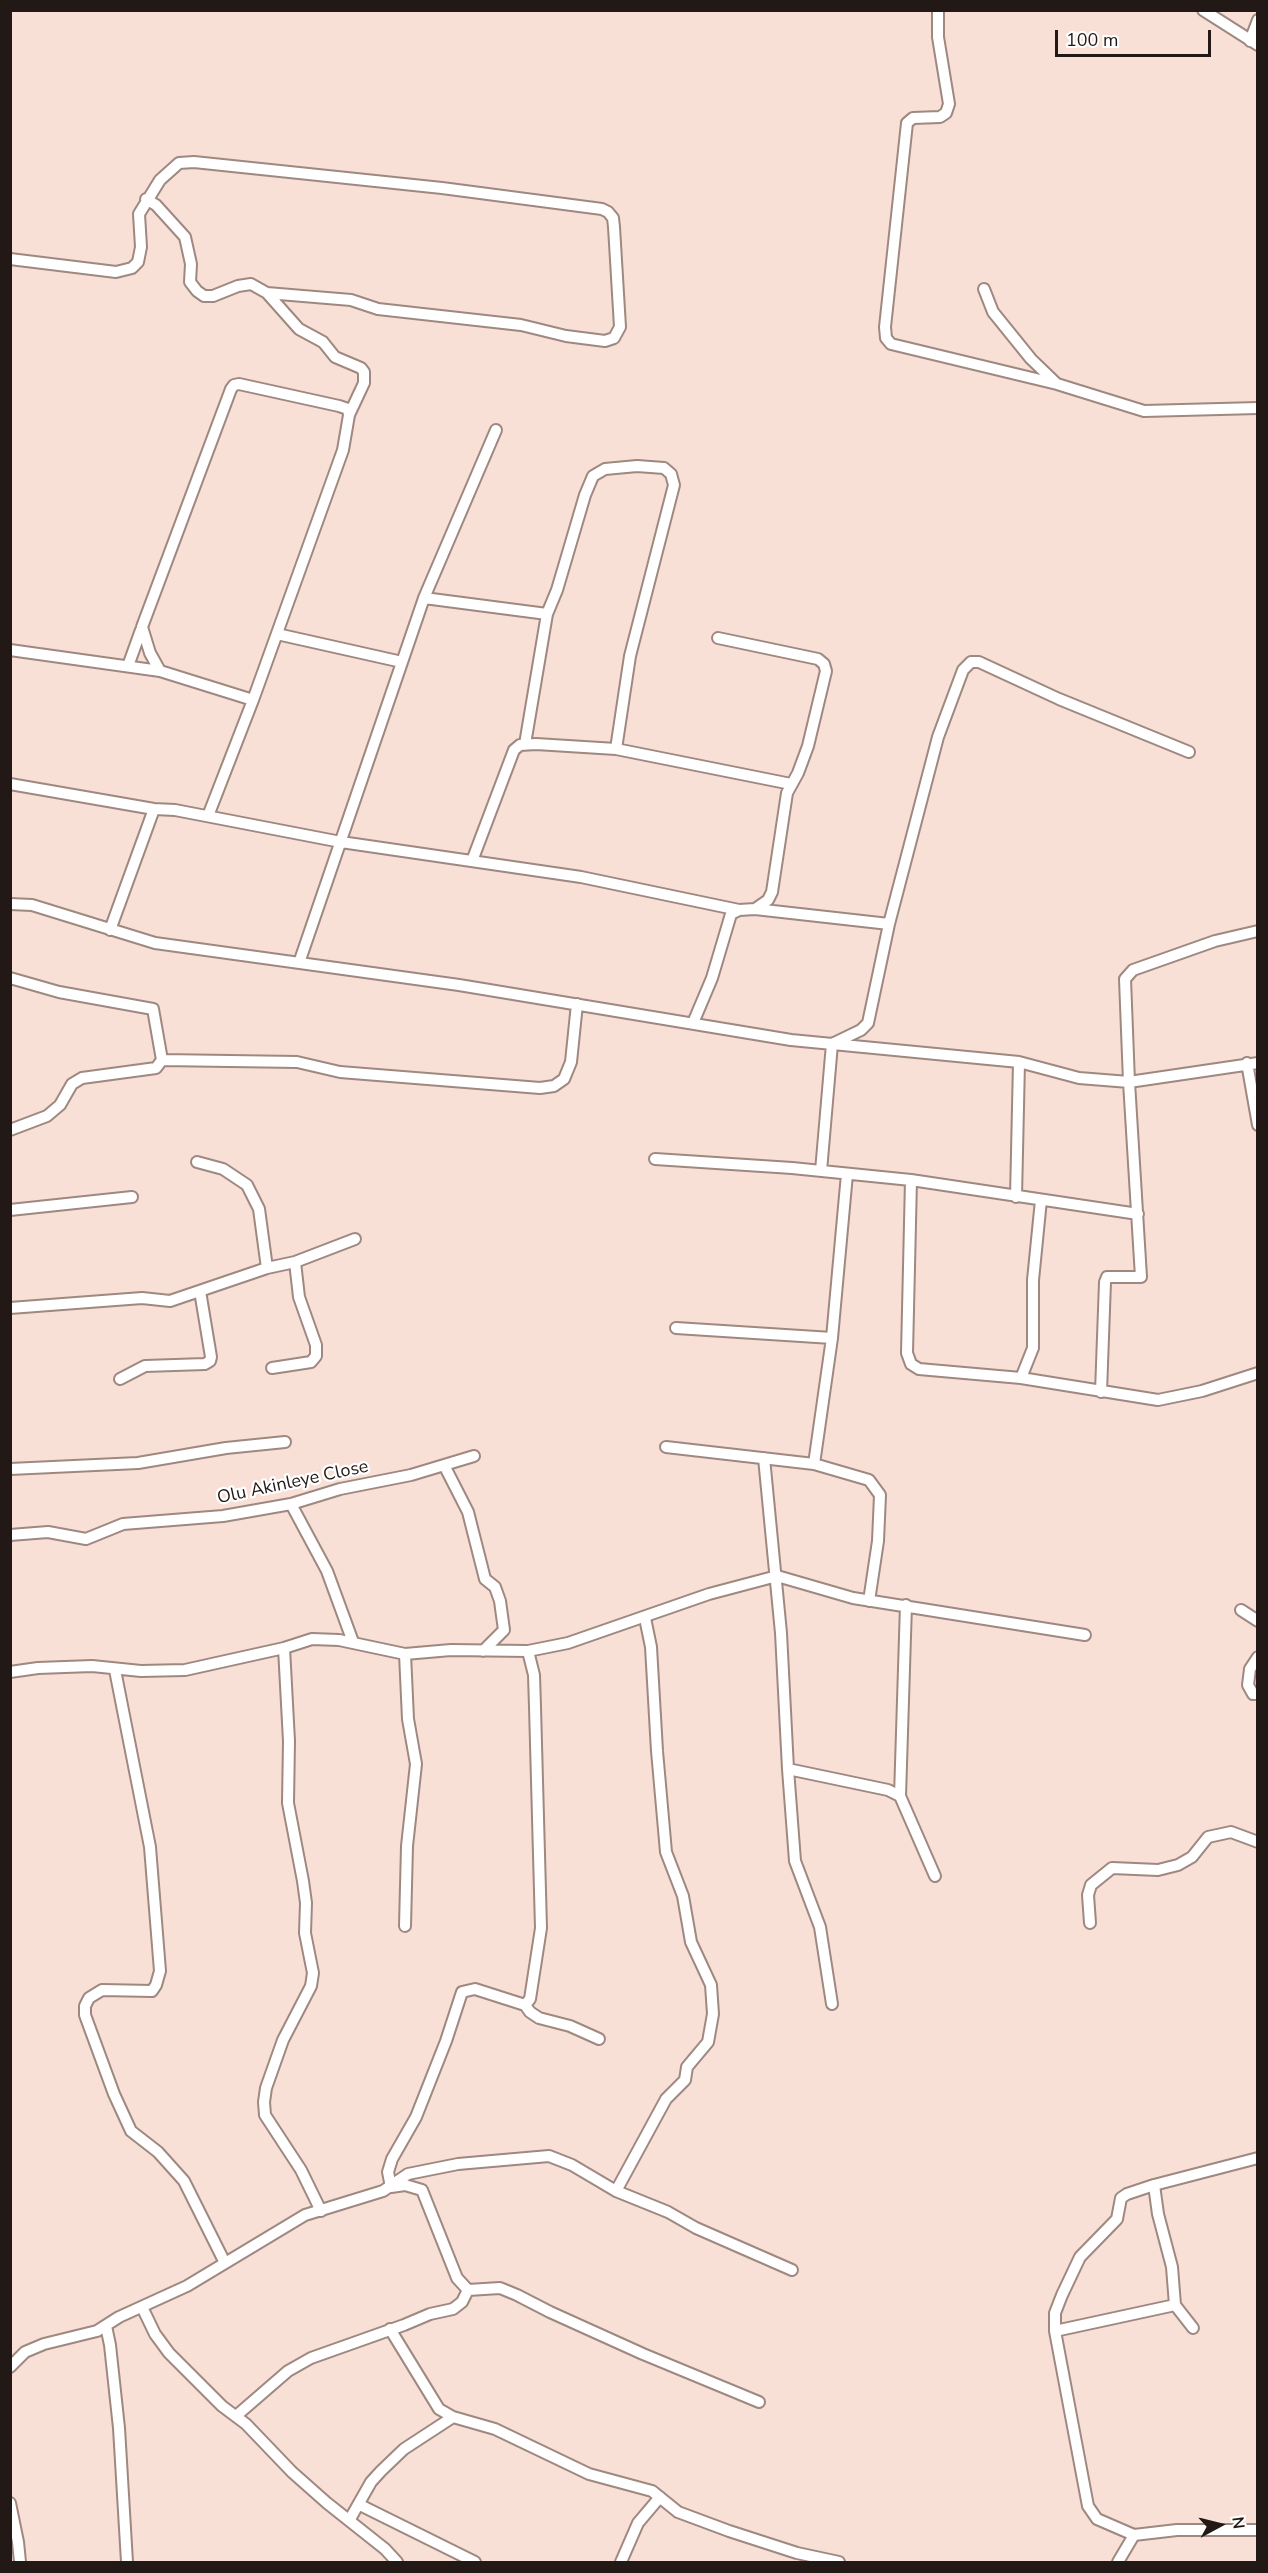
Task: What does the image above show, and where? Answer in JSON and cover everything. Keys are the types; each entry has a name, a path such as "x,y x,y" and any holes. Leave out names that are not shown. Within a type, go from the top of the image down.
{"street":[{"path":"938,10 938,37 949,104 946,113 940,117 913,118 907,123 885,327 886,338 891,344 1057,384 1144,411 1257,408"},
{"path":"1203,10 1254,43 1257,20"},
{"path":"10,259 116,272 132,268 138,262 140,254 139,214 146,199 171,168 179,163 194,162 442,188 602,209 613,218 620,327 615,338 605,340 566,336 521,325 395,312 351,300 267,293"},
{"path":"146,199 156,205 185,237 191,264 190,282 197,291 204,296 213,296 238,286 252,284 267,293 299,329 323,342 335,357 361,368 364,372 364,383 350,415 343,450 253,700 208,816"},
{"path":"984,289 993,312 1031,359 1057,384"},
{"path":"128,666 234,385 248,385 339,406 348,409 350,415"},
{"path":"299,963 424,598 496,430"},
{"path":"525,744 547,614 557,590 585,495 593,476 604,470 637,466 664,468 671,474 674,485 630,656 616,749"},
{"path":"424,598 547,614"},
{"path":"142,627 150,653 160,671"},
{"path":"277,634 402,662"},
{"path":"718,638 818,659 824,664 826,671 808,746 798,773 787,793 775,883 768,900 755,909"},
{"path":"10,650 160,671 253,700"},
{"path":"832,1044 861,1030 868,1023 889,924 939,737 963,670 971,662 979,662 1059,699 1189,752"},
{"path":"472,861 514,750 525,744 616,749 791,784"},
{"path":"10,784 154,809 175,810 341,842 581,877 739,910 755,909 889,924"},
{"path":"110,930 154,809"},
{"path":"10,904 32,905 155,943 577,1004 791,1040 1019,1062 1079,1078 1129,1082 1252,1063 1257,1125"},
{"path":"693,1023 712,978 731,914 739,910"},
{"path":"1101,1392 1104,1282 1107,1277 1141,1277 1125,979 1133,970 1159,963 1215,941 1257,931"},
{"path":"10,978 59,992 149,1007 155,1012 162,1060 156,1068 82,1078 72,1084 60,1105 47,1116 10,1130"},
{"path":"162,1060 297,1062 340,1072 540,1088 554,1086 564,1078 571,1062 577,1004"},
{"path":"821,1171 832,1044"},
{"path":"1016,1197 1019,1062"},
{"path":"655,1159 911,1180 1138,1214"},
{"path":"197,1162 223,1169 246,1185 259,1209 267,1268"},
{"path":"814,1464 832,1338 848,1174"},
{"path":"911,1180 907,1353 911,1364 919,1369 1021,1378 1158,1400 1202,1391 1257,1373"},
{"path":"10,1210 132,1197"},
{"path":"1021,1378 1034,1348 1033,1280 1041,1200"},
{"path":"10,1308 142,1298 170,1301 267,1268 295,1262 356,1239"},
{"path":"272,1368 311,1362 316,1356 316,1345 299,1297 295,1262"},
{"path":"120,1379 145,1366 205,1364 210,1361 200,1291"},
{"path":"676,1328 832,1338"},
{"path":"10,1469 138,1463 226,1448 285,1442"},
{"path":"666,1447 814,1464 869,1480 880,1495 878,1541 869,1601"},
{"name":"Olu Akinleye Close","path":"10,1535 48,1532 86,1539 123,1524 223,1516 291,1504 444,1466 474,1456"},
{"path":"764,1458 777,1576 795,1861 820,1928 832,2004"},
{"path":"444,1466 468,1512 485,1579 495,1587 500,1601 504,1630 483,1651"},
{"path":"291,1504 327,1570 353,1642"},
{"path":"10,1672 38,1668 92,1666 115,1670 185,1670 284,1648 312,1639 353,1642 405,1654 452,1650 528,1651 568,1643 709,1594 777,1576 869,1601 906,1605 1085,1635"},
{"path":"906,1605 900,1796 935,1876"},
{"path":"1240,1610 1257,1621"},
{"path":"616,2191 666,2099 685,2080 687,2067 708,2042 713,2014 711,1985 691,1942 683,1896 666,1852 651,1647 645,1618"},
{"path":"284,1648 288,1803 303,1881 306,1903 305,1933 313,1972 310,1986 283,2040 266,2088 264,2102 265,2115 301,2170 321,2211"},
{"path":"525,2005 530,1999 541,1928 534,1674 528,1651"},
{"path":"405,1654 408,1719 416,1764 407,1846 405,1926"},
{"path":"1257,1657 1250,1669 1248,1685 1253,1694 1257,1695"},
{"path":"115,1670 150,1847 160,1971 156,1986 152,1991 102,1990 89,1998 85,2006 85,2015 131,2131 158,2152 184,2181 225,2263"},
{"path":"788,1769 888,1790 900,1796"},
{"path":"1090,1923 1088,1895 1091,1885 1112,1868 1158,1870 1178,1865 1192,1857 1208,1837 1231,1832 1257,1842"},
{"path":"391,2187 388,2172 392,2159 416,2117 446,2041 462,1992 475,1989 525,2005 539,2018 570,2026 598,2039"},
{"path":"391,2187 408,2174 420,2170 549,2156 572,2165 616,2191 675,2215 696,2228 792,2270"},
{"path":"1257,2158 1154,2185 1121,2198 1117,2219 1080,2257 1055,2313 1055,2331 1088,2506 1097,2519 1134,2535 1177,2530 1257,2530"},
{"path":"10,2367 25,2352 44,2344 97,2331 187,2286 305,2215 391,2187 405,2185 422,2190 457,2278 468,2290"},
{"path":"1154,2185 1158,2214 1172,2267 1175,2305 1193,2328"},
{"path":"468,2290 500,2288 644,2354 759,2402"},
{"path":"236,2416 288,2371 311,2358 430,2314 453,2309 462,2302 468,2290"},
{"path":"1055,2331 1175,2305"},
{"path":"142,2307 154,2334 169,2353 317,2496 350,2519 397,2562"},
{"path":"106,2326 118,2428 127,2562"},
{"path":"390,2329 440,2409 453,2417 495,2429 589,2474 640,2487 660,2497 678,2512 797,2553 839,2562"},
{"path":"350,2519 371,2482 381,2471 404,2449 453,2417"},
{"path":"621,2562 638,2523 660,2497"},
{"path":"10,2503 20,2562"},
{"path":"360,2505 475,2562"},
{"path":"1118,2562 1134,2535"}]}
